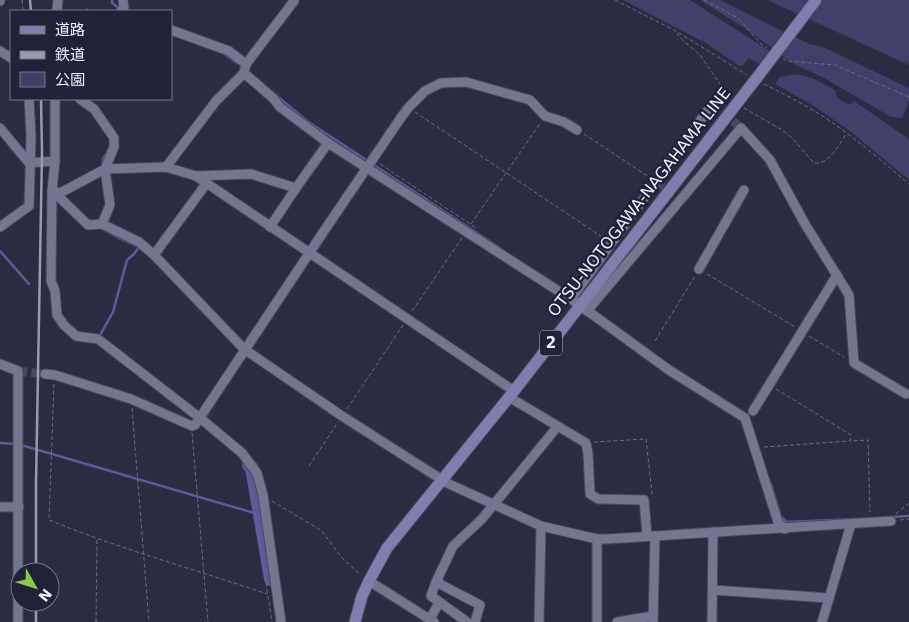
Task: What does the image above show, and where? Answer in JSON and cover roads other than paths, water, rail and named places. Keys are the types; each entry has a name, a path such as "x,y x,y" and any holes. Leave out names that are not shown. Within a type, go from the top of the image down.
{"main road":[{"name":"OTSU-NOTOGAWA-NAGAHAMA LINE","path":"355,622 368,581 387,548 511,394 761,76 816,0"}],"street":[{"path":"166,167 216,101 245,68 294,1"},
{"path":"172,30 229,51 280,107 328,143 370,163 469,227 669,370 745,418 778,522 785,529"},
{"path":"196,423 370,163 408,108 425,91 441,83 466,82 530,100 545,116 564,122 577,130"},
{"path":"0,227 29,206 31,136 29,100"},
{"path":"55,100 51,281 55,291 57,316 76,336 98,339 196,423 242,453 257,473 264,495 281,622"},
{"path":"81,100 90,106 114,138 114,148 103,169 110,205 100,224"},
{"path":"580,306 574,295 713,103"},
{"path":"580,306 741,128 770,160 805,224 849,295 854,362 906,394"},
{"path":"2,130 29,163"},
{"path":"270,227 328,143"},
{"path":"29,163 55,161"},
{"path":"52,191 60,193 103,169 166,167 196,176 251,174 296,188"},
{"path":"196,176 407,319 557,427 586,442 590,494 594,498 644,500 651,536 653,619 618,622"},
{"path":"154,255 206,184"},
{"path":"699,269 744,190"},
{"path":"52,191 88,225 100,224 140,242 244,349 342,416 442,480 541,526 597,539 785,529 851,524 893,517"},
{"path":"754,411 837,275"},
{"path":"0,364 18,370 18,622"},
{"path":"45,374 55,375 131,399 196,423"},
{"path":"467,622 430,596 436,582 453,546 482,519 557,427"},
{"path":"0,508 19,507"},
{"path":"822,622 851,524"},
{"path":"540,622 541,526"},
{"path":"712,622 714,590 713,532"},
{"path":"597,539 597,622"},
{"path":"368,581 432,621 439,603"},
{"path":"436,582 480,605 475,622"},
{"path":"714,590 829,598"}],"waterway":[{"path":"112,0 112,3 120,9"},
{"path":"223,53 237,63"},
{"path":"276,95 307,121 500,248"},
{"path":"102,167 103,159 109,149"},
{"path":"99,337 113,312 127,260 139,247 104,230"},
{"path":"0,251 29,284"},
{"path":"0,443 16,444"},
{"path":"21,445 261,515"},
{"path":"249,465 252,468 271,579"},
{"path":"771,484 781,517 787,522 855,519"},
{"path":"890,517 909,516"}],"tunnel":[{"path":"713,103 741,128"},
{"path":"656,182 683,198"},
{"path":"18,371 45,374"}],"railway":[{"path":"30,0 31,10"},
{"path":"36,562 42,153 41,100"},
{"path":"36,612 36,622"}]}
